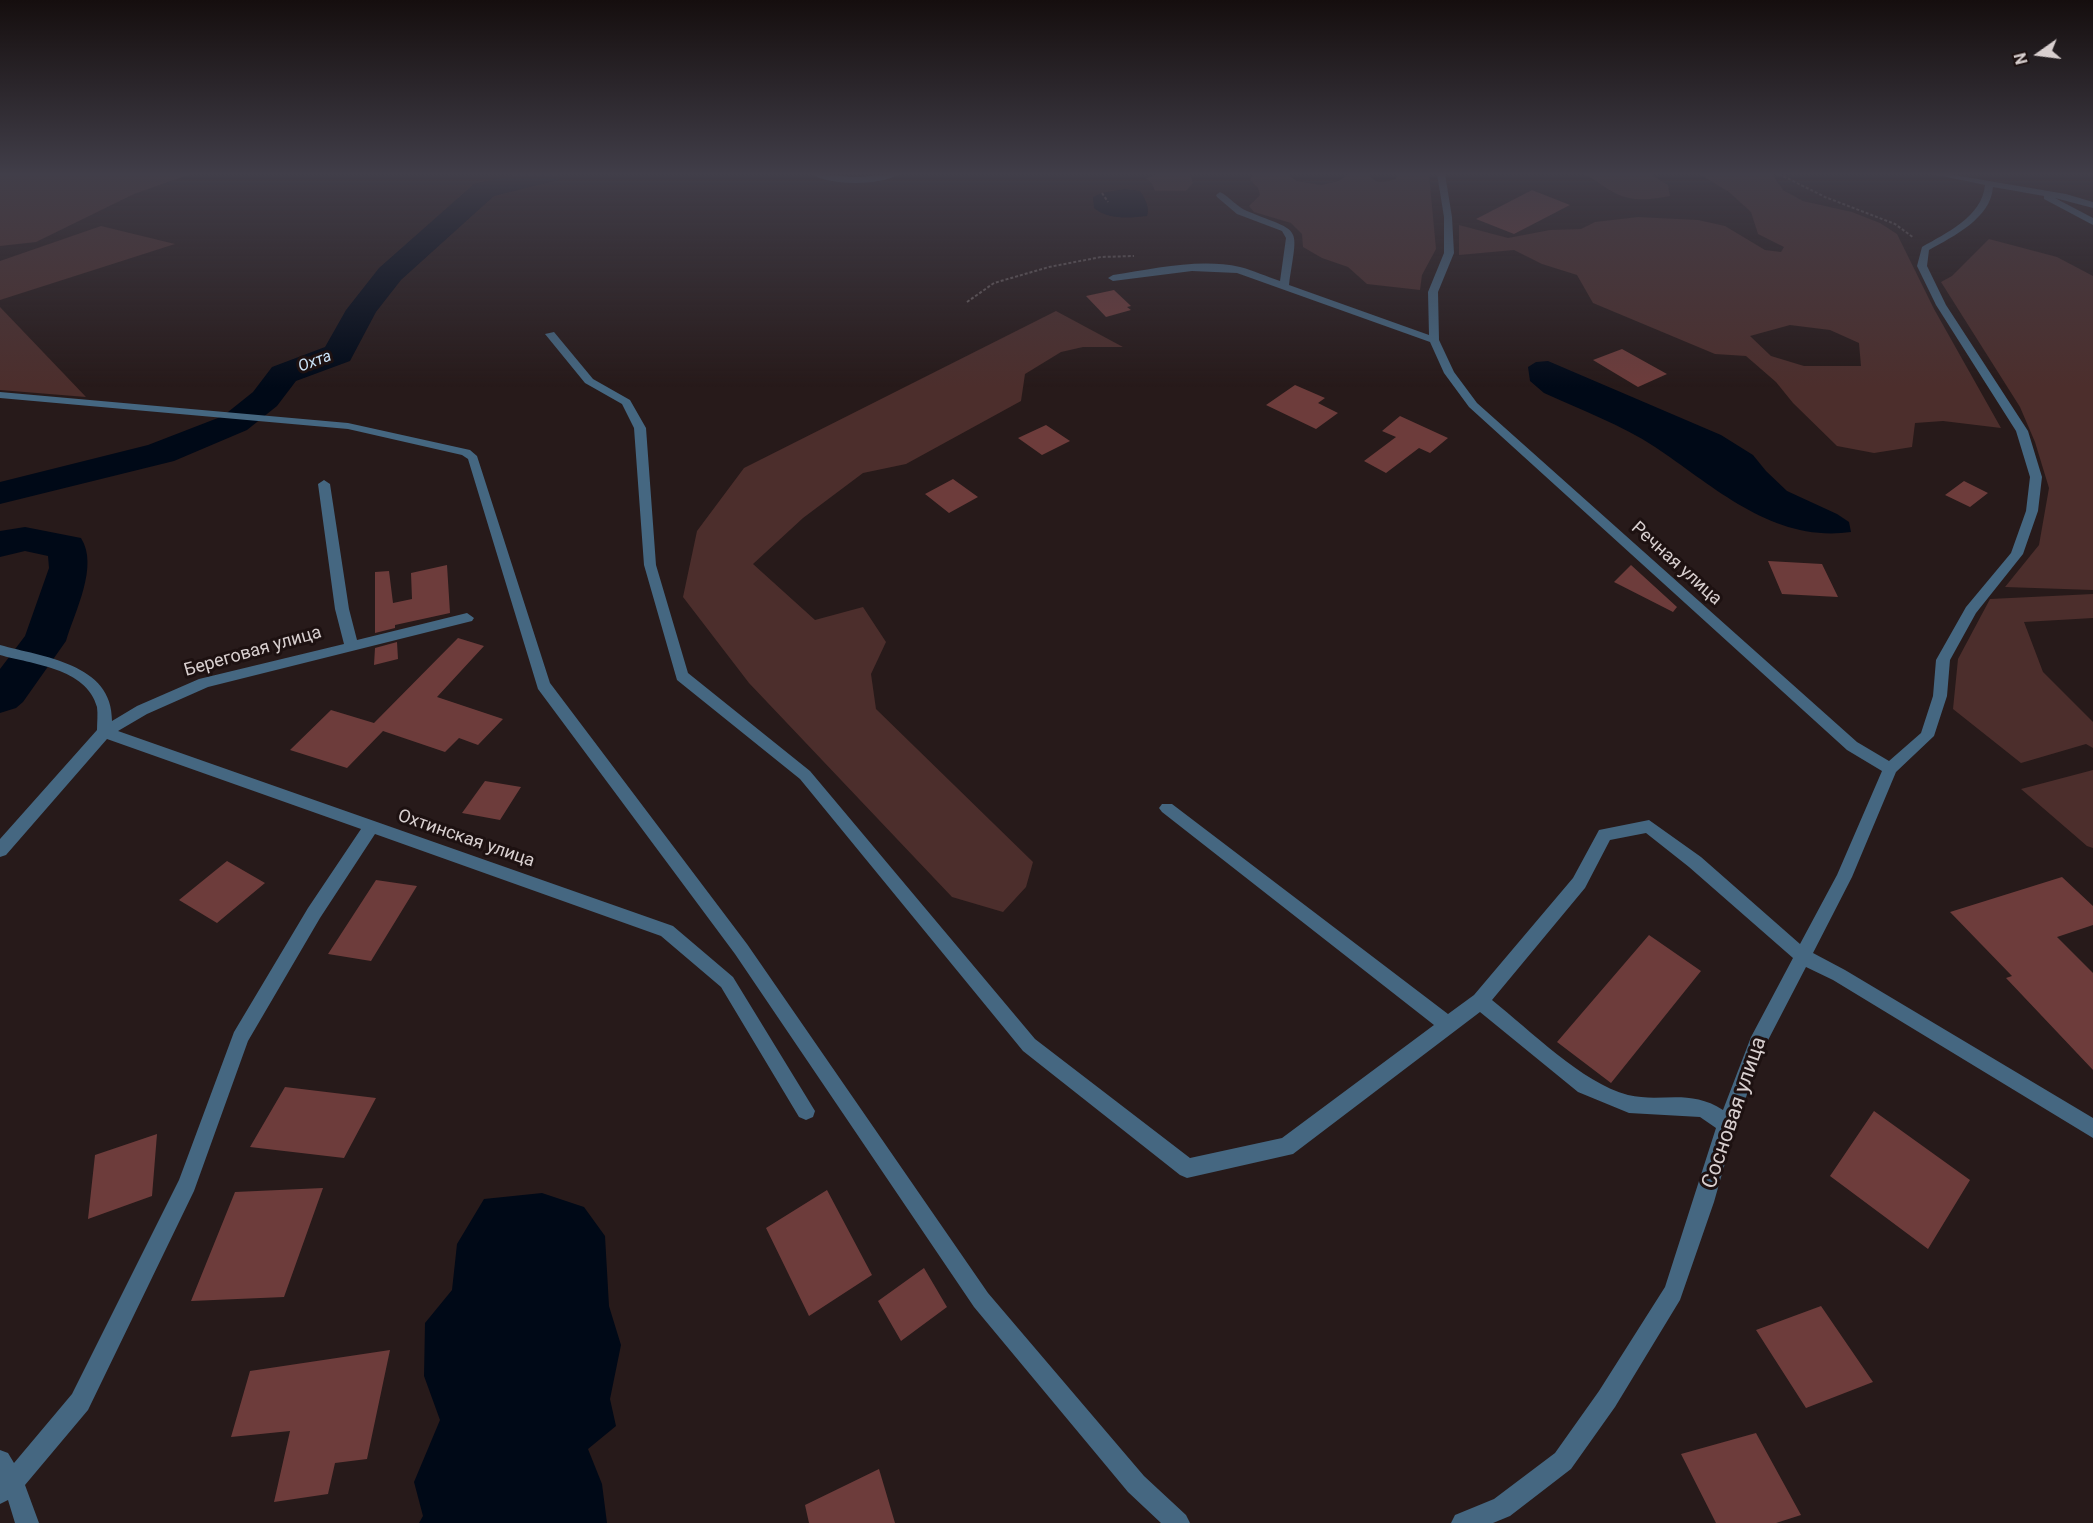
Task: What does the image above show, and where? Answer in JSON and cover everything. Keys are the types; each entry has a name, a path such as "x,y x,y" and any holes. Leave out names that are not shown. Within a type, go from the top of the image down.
{"street":[{"path":"1284,287 1290,245"},
{"name":"Речная улица","path":"1449,245 1449,253 1433,292 1434,340 1449,374 1473,405 1852,746 1890,769"},
{"path":"1802,956 1844,877 1890,769 1927,736 1940,696 1943,660 1971,610 2017,554 2032,511 2036,477 2022,430 1941,305 1922,266 1925,249 1931,245"},
{"path":"1113,278 1224,267 1239,270 1434,340"},
{"path":"550,334 589,381 626,402 640,428 650,565 682,676 805,775 1029,1045 1187,1168 1286,1147 1480,1001 1579,883 1605,835 1649,826 1695,862 1802,956 1839,975 2093,1129"},
{"path":"0,395 348,426 455,448 466,452 473,458 543,685 741,949 981,1300 1136,1484 1178,1523"},
{"path":"324,484 342,609 351,645"},
{"name":"Береговая улица","path":"0,850 104,732 142,710 204,683 467,618"},
{"path":"1,650 74,671 95,689 104,705 104,732"},
{"name":"Охтинская улица","path":"104,732 667,931 727,982 806,1111"},
{"path":"1167,808 1448,1025"},
{"path":"6,1487 80,1402 187,1184 240,1038 314,913 371,827"},
{"name":"Сосновая улица","path":"1463,1523 1502,1508 1563,1461 1607,1399 1673,1293 1704,1202 1727,1124 1757,1043 1802,956"},
{"path":"1480,1001 1585,1086 1629,1104 1703,1108 1727,1124"},
{"path":"0,1461 6,1487 27,1523"}],"path":[{"path":"1920,245 1925,249"},
{"path":"968,302 994,283 1049,267 1101,257 1143,256"}],"shaded area":[{"path":"46,245 172,245 0,300 0,261"},
{"path":"1303,245 1436,245 1436,249 1422,275 1420,290 1367,284 1348,267 1322,258"},
{"path":"1459,245 1757,245 1765,250 1781,252 1784,247 1780,245 1902,245 1934,309 2001,428 1943,421 1915,423 1912,447 1874,453 1837,446 1793,403 1776,382 1746,356 1715,354 1593,303 1577,275 1542,264 1514,250 1459,255","holes":["1790,325 1830,330 1859,343 1861,366 1804,366 1771,356 1750,336"]},
{"path":"1983,245 2012,245 2057,257 2093,276 2093,590 2005,587 2039,545 2049,488 2035,442 2020,407 1941,282 1952,276"},
{"path":"0,307 86,397 0,390"},
{"path":"1056,311 1123,347 1083,347 1061,352 1025,374 1021,401 906,464 863,473 803,518 753,564 815,620 863,607 886,642 871,674 876,709 1033,862 1026,887 1003,912 952,897 749,683 683,597 697,531 744,468"},
{"path":"2093,594 2093,618 2024,622 2043,672 2093,722 2093,748 2086,744 2021,763 1953,709 1958,659 1990,599"},
{"path":"2093,770 2093,848 2087,846 2021,789"}],"water":[{"path":"1548,361 1721,435 1753,455 1787,491 1849,522 1851,532 1823,533 1796,529 1746,509 1642,439 1544,393 1530,381 1528,367 1536,362"},
{"path":"542,1193 584,1207 605,1236 609,1306 621,1345 610,1399 616,1426 588,1449 602,1484 607,1523 419,1523 423,1516 414,1482 440,1420 424,1376 425,1323 452,1290 457,1244 484,1199"}],"building":[{"path":"1114,290 1131,306 1127,307 1131,310 1106,317 1086,296"},
{"path":"1622,349 1667,374 1638,387 1593,360"},
{"path":"1295,385 1325,398 1318,403 1338,413 1316,429 1266,405"},
{"path":"1400,416 1448,438 1430,453 1419,448 1386,473 1364,461 1396,437 1382,431"},
{"path":"1046,425 1070,441 1042,455 1018,438"},
{"path":"953,479 978,497 949,513 925,494"},
{"path":"1964,481 1988,493 1970,507 1945,495"},
{"path":"1768,561 1822,564 1838,597 1782,594"},
{"path":"447,565 450,613 395,625 395,628 375,633 375,572 389,571 393,603 412,599 411,573"},
{"path":"1631,565 1677,607 1673,612 1614,582"},
{"path":"458,638 484,646 437,697 503,719 478,745 459,738 445,752 383,731 347,768 290,750 331,710 374,723"},
{"path":"397,642 398,659 374,665 375,648"},
{"path":"485,781 521,787 500,820 462,813"},
{"path":"227,861 265,883 217,923 179,900"},
{"path":"2062,877 2093,906 2093,925 2057,937 2093,973 2093,1070 2006,978 2012,976 1950,912"},
{"path":"376,880 417,886 371,961 328,954"},
{"path":"1649,935 1701,971 1611,1083 1557,1042"},
{"path":"285,1087 376,1098 344,1158 250,1147"},
{"path":"1874,1111 1970,1180 1928,1249 1830,1176"},
{"path":"157,1134 152,1196 88,1219 95,1155"},
{"path":"323,1188 284,1297 191,1301 235,1192"},
{"path":"827,1190 872,1275 809,1316 766,1228"},
{"path":"924,1268 947,1307 901,1341 878,1301"},
{"path":"1821,1306 1873,1382 1806,1408 1756,1330"},
{"path":"390,1350 367,1459 335,1463 328,1494 274,1502 290,1431 231,1437 250,1371"},
{"path":"1756,1433 1801,1515 1776,1523 1716,1523 1681,1454"},
{"path":"879,1469 895,1523 809,1523 805,1505"}],"waterway":[{"name":"Охта","path":"0,493 161,453 235,423 265,399 284,374 338,354 362,310 390,274 422,245"},
{"name":"Охта","path":"0,544 25,539 67,547 69,568 45,641 0,697"}]}
